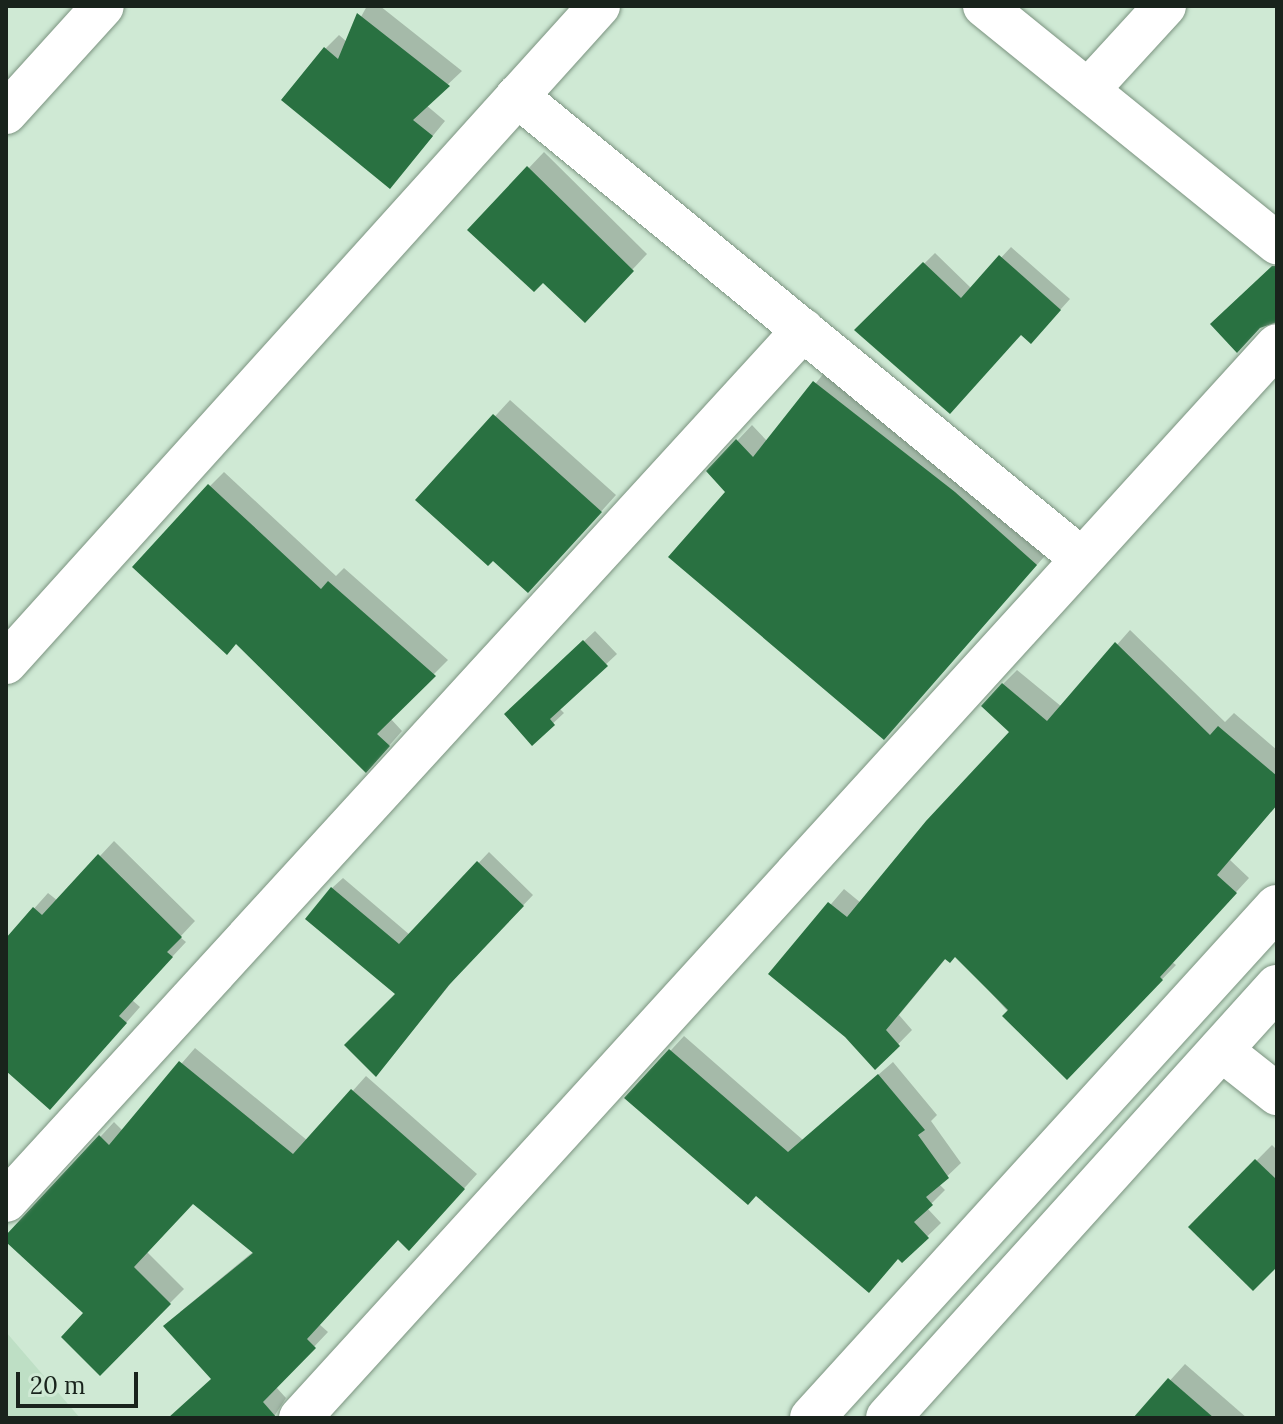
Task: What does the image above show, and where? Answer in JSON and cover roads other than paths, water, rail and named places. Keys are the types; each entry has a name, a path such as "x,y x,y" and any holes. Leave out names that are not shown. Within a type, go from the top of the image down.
{"street":[{"path":"6,113 103,6"},
{"path":"6,663 599,6"},
{"path":"984,6 1277,243"},
{"path":"1088,90 1165,6"},
{"path":"517,96 1082,559"},
{"path":"6,1201 803,330"},
{"path":"300,1418 1277,345"},
{"path":"812,1418 1277,907"},
{"path":"888,1418 1277,987"},
{"path":"1220,1049 1277,1094"},
{"path":"940,1277 984,1311"}]}
